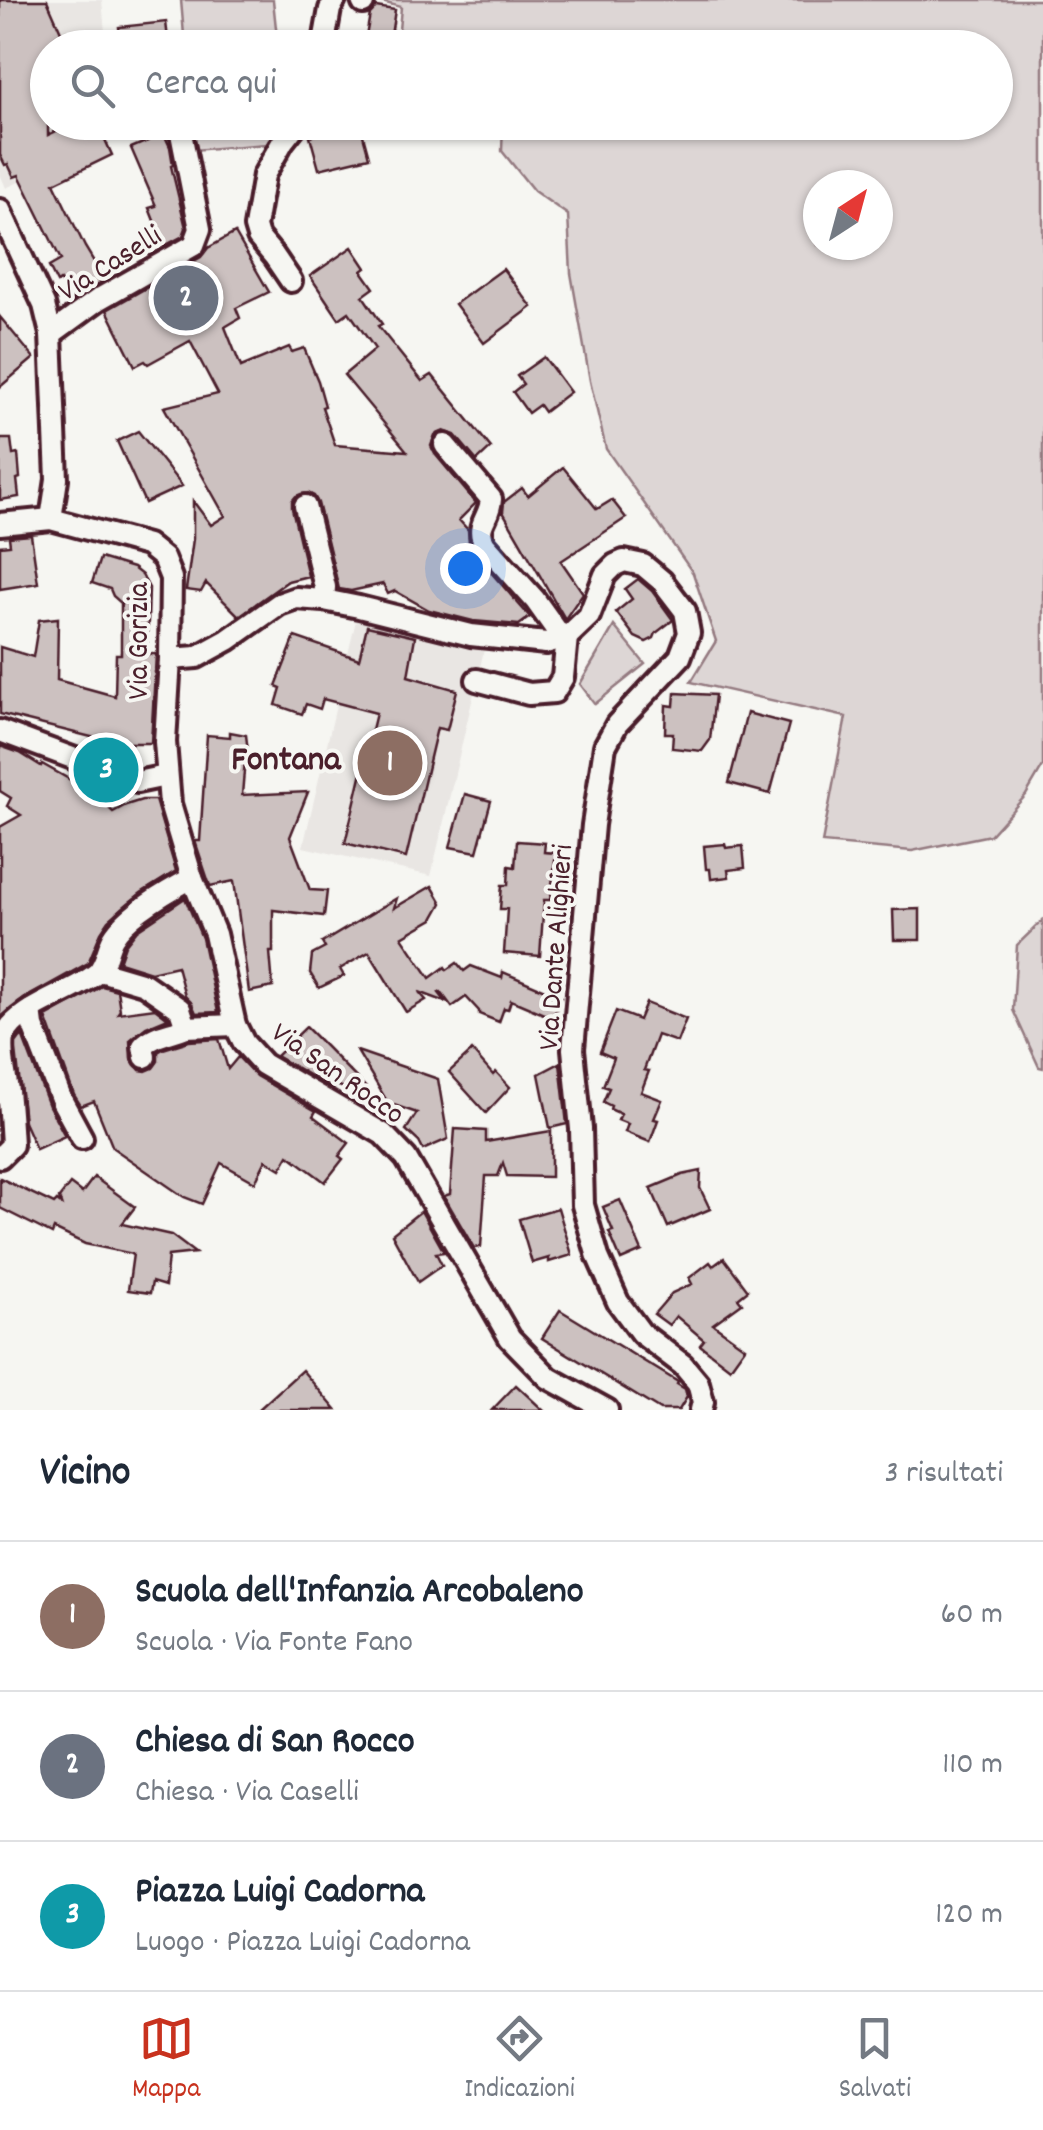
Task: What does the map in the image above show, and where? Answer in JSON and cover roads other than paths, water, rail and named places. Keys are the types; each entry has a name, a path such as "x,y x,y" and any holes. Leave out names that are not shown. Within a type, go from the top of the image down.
{"street":[{"path":"326,30 335,0"},
{"name":"Via Caselli","path":"51,334 99,299 194,245 200,230 182,140"},
{"path":"284,140 264,175 255,227 258,237 290,280"},
{"name":"Via Caselli","path":"0,210 44,306 51,334 57,480 51,519"},
{"path":"445,445 492,499 481,527 485,544 564,637 563,677 554,692 529,694 476,680"},
{"path":"305,506 325,587 324,600"},
{"name":"Via Gorizia","path":"0,524 51,519 147,545 163,558 171,578 166,776"},
{"name":"Via Dante Alighieri","path":"564,637 589,616 605,575 624,561 643,564 662,581 684,611 690,634 680,657 618,724 605,746 593,825 573,1049 583,1205 598,1257 618,1302 641,1334 698,1382 701,1410"},
{"path":"170,658 197,657 279,604 296,598 324,600 471,635 546,643 564,637"},
{"path":"0,731 137,782 166,776"},
{"name":"Via San Rocco","path":"166,776 170,804 192,878 216,934 235,1025 244,1042 264,1064 382,1134 406,1158 510,1338 549,1378 607,1410"},
{"path":"0,1157 12,1145 8,1085 1,1053 2,1040 10,1028 31,1010 100,971 121,927 192,878"},
{"path":"100,971 144,984 180,1009 186,1026"},
{"path":"31,1010 33,1026 62,1100 82,1138"},
{"path":"145,1057 142,1046 151,1037 186,1026 235,1025"}],"place":[{"name":"Chiesa di San Rocco","path":"186,298"},
{"name":"Scuola dell'Infanzia Arcobaleno","path":"390,763"},
{"name":"Piazza Luigi Cadorna","path":"106,770"}],"district":[{"name":"Fontana","path":"286,757"}]}
